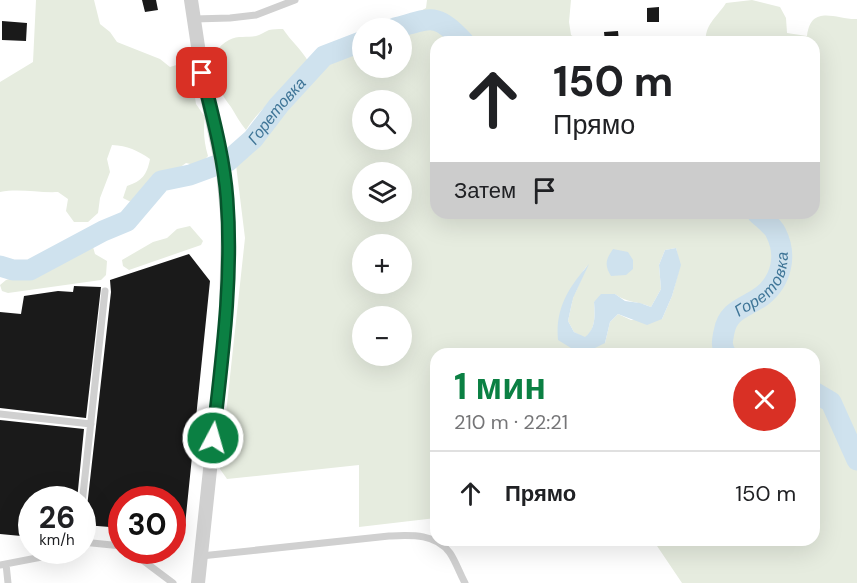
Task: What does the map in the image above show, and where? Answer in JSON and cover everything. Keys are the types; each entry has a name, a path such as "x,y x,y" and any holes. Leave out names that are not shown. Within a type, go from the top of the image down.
{"street":[{"path":"191,0 202,73 223,170 228,224 228,291 198,583"}],"lane":[{"path":"194,19 256,15 295,0"},
{"path":"84,486 105,291"},
{"path":"0,414 91,424"},
{"path":"201,556 389,536 418,535 430,540"},
{"path":"441,546 450,552 465,583"},
{"path":"8,583 3,565 18,562"},
{"path":"148,564 173,583"}],"shaded area":[{"path":"36,0 94,0 100,24 117,42 160,59 170,67 183,63 190,65 196,104 205,117 204,136 208,156 199,166 186,163 154,186 135,204 123,198 127,186 140,179 150,159 132,149 112,145 107,159 110,172 100,198 98,213 88,222 74,222 66,211 68,199 58,192 14,190 0,192 0,82 33,62"},
{"path":"427,0 571,0 569,22 573,36 430,36 430,219 820,219 820,36 807,36 809,26 819,16 857,19 857,583 682,583 657,546 820,546 820,348 430,348 430,519 359,527 359,465 227,479 220,469 245,238 236,165 238,161 249,156 276,117 319,70 352,51 352,78 412,78 412,18 408,18 426,8","holes":["676,248 680,266 672,296 662,319 631,320 618,314 610,322 605,343 558,340 573,300 568,321 574,332 585,338 593,326 594,302 615,294 651,307 661,289 659,265 665,250","587,266 574,295 583,271"]},
{"path":"752,0 780,7 786,18 787,33 807,36 706,36 712,21 726,3"},
{"path":"283,29 308,61 260,111 246,130 216,82 213,63 215,55 220,47 232,38 256,36 269,30"},
{"path":"190,226 203,241 201,245 129,270 123,266 122,260 153,242 167,238 177,229"},
{"path":"93,247 95,254 107,261 106,275 101,280 8,293 2,291 0,285 6,280 59,264 69,255"}],"water":[{"path":"676,248 681,265 662,319 647,325 618,314 610,322 605,343 595,348 571,348 558,340 561,308 575,281 589,264 573,298 568,321 574,332 585,337 593,326 594,302 601,294 615,294 625,301 651,307 661,289 659,265 665,250"},
{"path":"613,249 628,252 633,260 633,269 626,275 611,276 607,269 607,262"}],"building":[{"path":"142,0 156,0 158,10 145,12"},
{"path":"659,7 659,22 647,22 647,8"},
{"path":"2,21 27,23 26,41 2,40"},
{"path":"618,31 618,36 604,36 604,32"},
{"path":"189,254 210,281 186,515 186,486 108,486 108,527 96,526 96,486 89,486 111,292 110,280"},
{"path":"74,286 101,287 86,418 0,408 0,312 21,314 24,296 58,291 73,292"},
{"path":"0,420 84,429 78,486 18,486 18,536 0,534"}],"waterway":[{"name":"Горетовка","path":"412,24 433,20 446,26 458,36"},
{"name":"Горетовка","path":"0,266 13,270 30,270 103,231 127,221 161,181 190,175 228,161 253,139 279,105 324,56 352,45"},
{"name":"Горетовка","path":"723,348 722,341 729,318 769,290 781,267 779,241 776,233 764,219"},
{"name":"Горетовка","path":"820,396 831,402 857,460"}],"route":[{"path":"202,73 223,170 228,224 228,291 213,438"}]}
